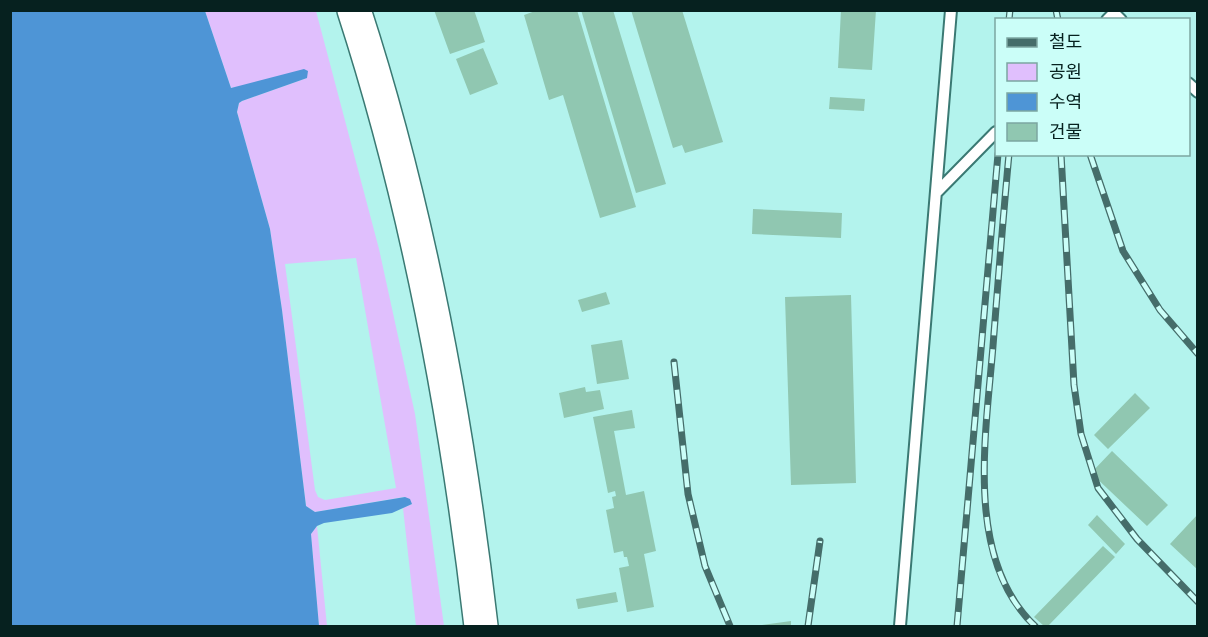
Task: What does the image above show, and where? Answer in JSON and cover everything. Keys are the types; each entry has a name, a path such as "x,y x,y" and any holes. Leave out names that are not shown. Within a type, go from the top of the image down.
{"highway":[{"path":"354,10 404,186 425,277 459,455 481,627"}],"lane":[{"path":"900,627 951,10"},
{"path":"937,192 995,133"}],"green space":[{"path":"205,11 316,11 379,249 415,414 444,626 416,626 403,508 412,504 404,497 315,512 306,506 270,229 237,112 239,103 242,101 307,78 231,88","holes":["356,258 396,488 325,500 318,497 315,490 285,264"]},
{"path":"317,526 327,626 319,626 311,534"}],"water":[{"path":"10,11 205,11 231,88 304,69 308,71 307,78 242,101 239,103 237,112 270,229 306,506 315,512 405,497 410,499 412,504 392,513 317,526 311,534 319,626 11,626"}],"building":[{"path":"434,10 474,10 485,42 450,54"},
{"path":"538,10 577,10 636,207 600,218 563,95 549,100 524,15"},
{"path":"581,10 613,10 666,184 636,193"},
{"path":"631,10 682,10 723,142 685,153 682,145 673,148"},
{"path":"841,10 876,10 872,70 838,68"},
{"path":"483,48 498,84 470,95 456,59"},
{"path":"830,97 865,99 864,111 829,109"},
{"path":"753,209 842,213 841,238 752,234"},
{"path":"606,292 610,304 582,312 578,300"},
{"path":"851,295 856,483 791,485 785,297"},
{"path":"622,340 629,379 597,384 591,345"},
{"path":"585,387 586,392 600,390 604,409 564,418 559,393"},
{"path":"1135,393 1150,408 1108,449 1094,435"},
{"path":"632,410 635,428 614,431 626,495 644,491 656,551 644,554 654,607 627,612 619,568 629,566 623,551 614,553 606,510 614,508 612,497 616,496 615,491 608,493 593,417"},
{"path":"1112,451 1168,505 1147,526 1091,473"},
{"path":"1198,514 1198,570 1170,544"},
{"path":"1097,515 1125,544 1116,554 1088,525"},
{"path":"1103,546 1115,557 1048,626 1044,626 1034,617"},
{"path":"616,592 618,602 578,609 576,599"},
{"path":"791,621 791,626 762,626 762,625"}],"railway":[{"path":"1009,18 1010,10"},
{"path":"1056,10 1058,18"},
{"path":"957,626 998,156"},
{"path":"1009,156 984,456 985,494 989,531 998,566 1013,598 1035,626"},
{"path":"1061,156 1074,385 1081,434 1098,488 1137,539 1198,602"},
{"path":"1091,156 1123,251 1160,310 1198,354"},
{"path":"674,362 688,494 705,566 730,626"},
{"path":"808,626 820,541"}]}
